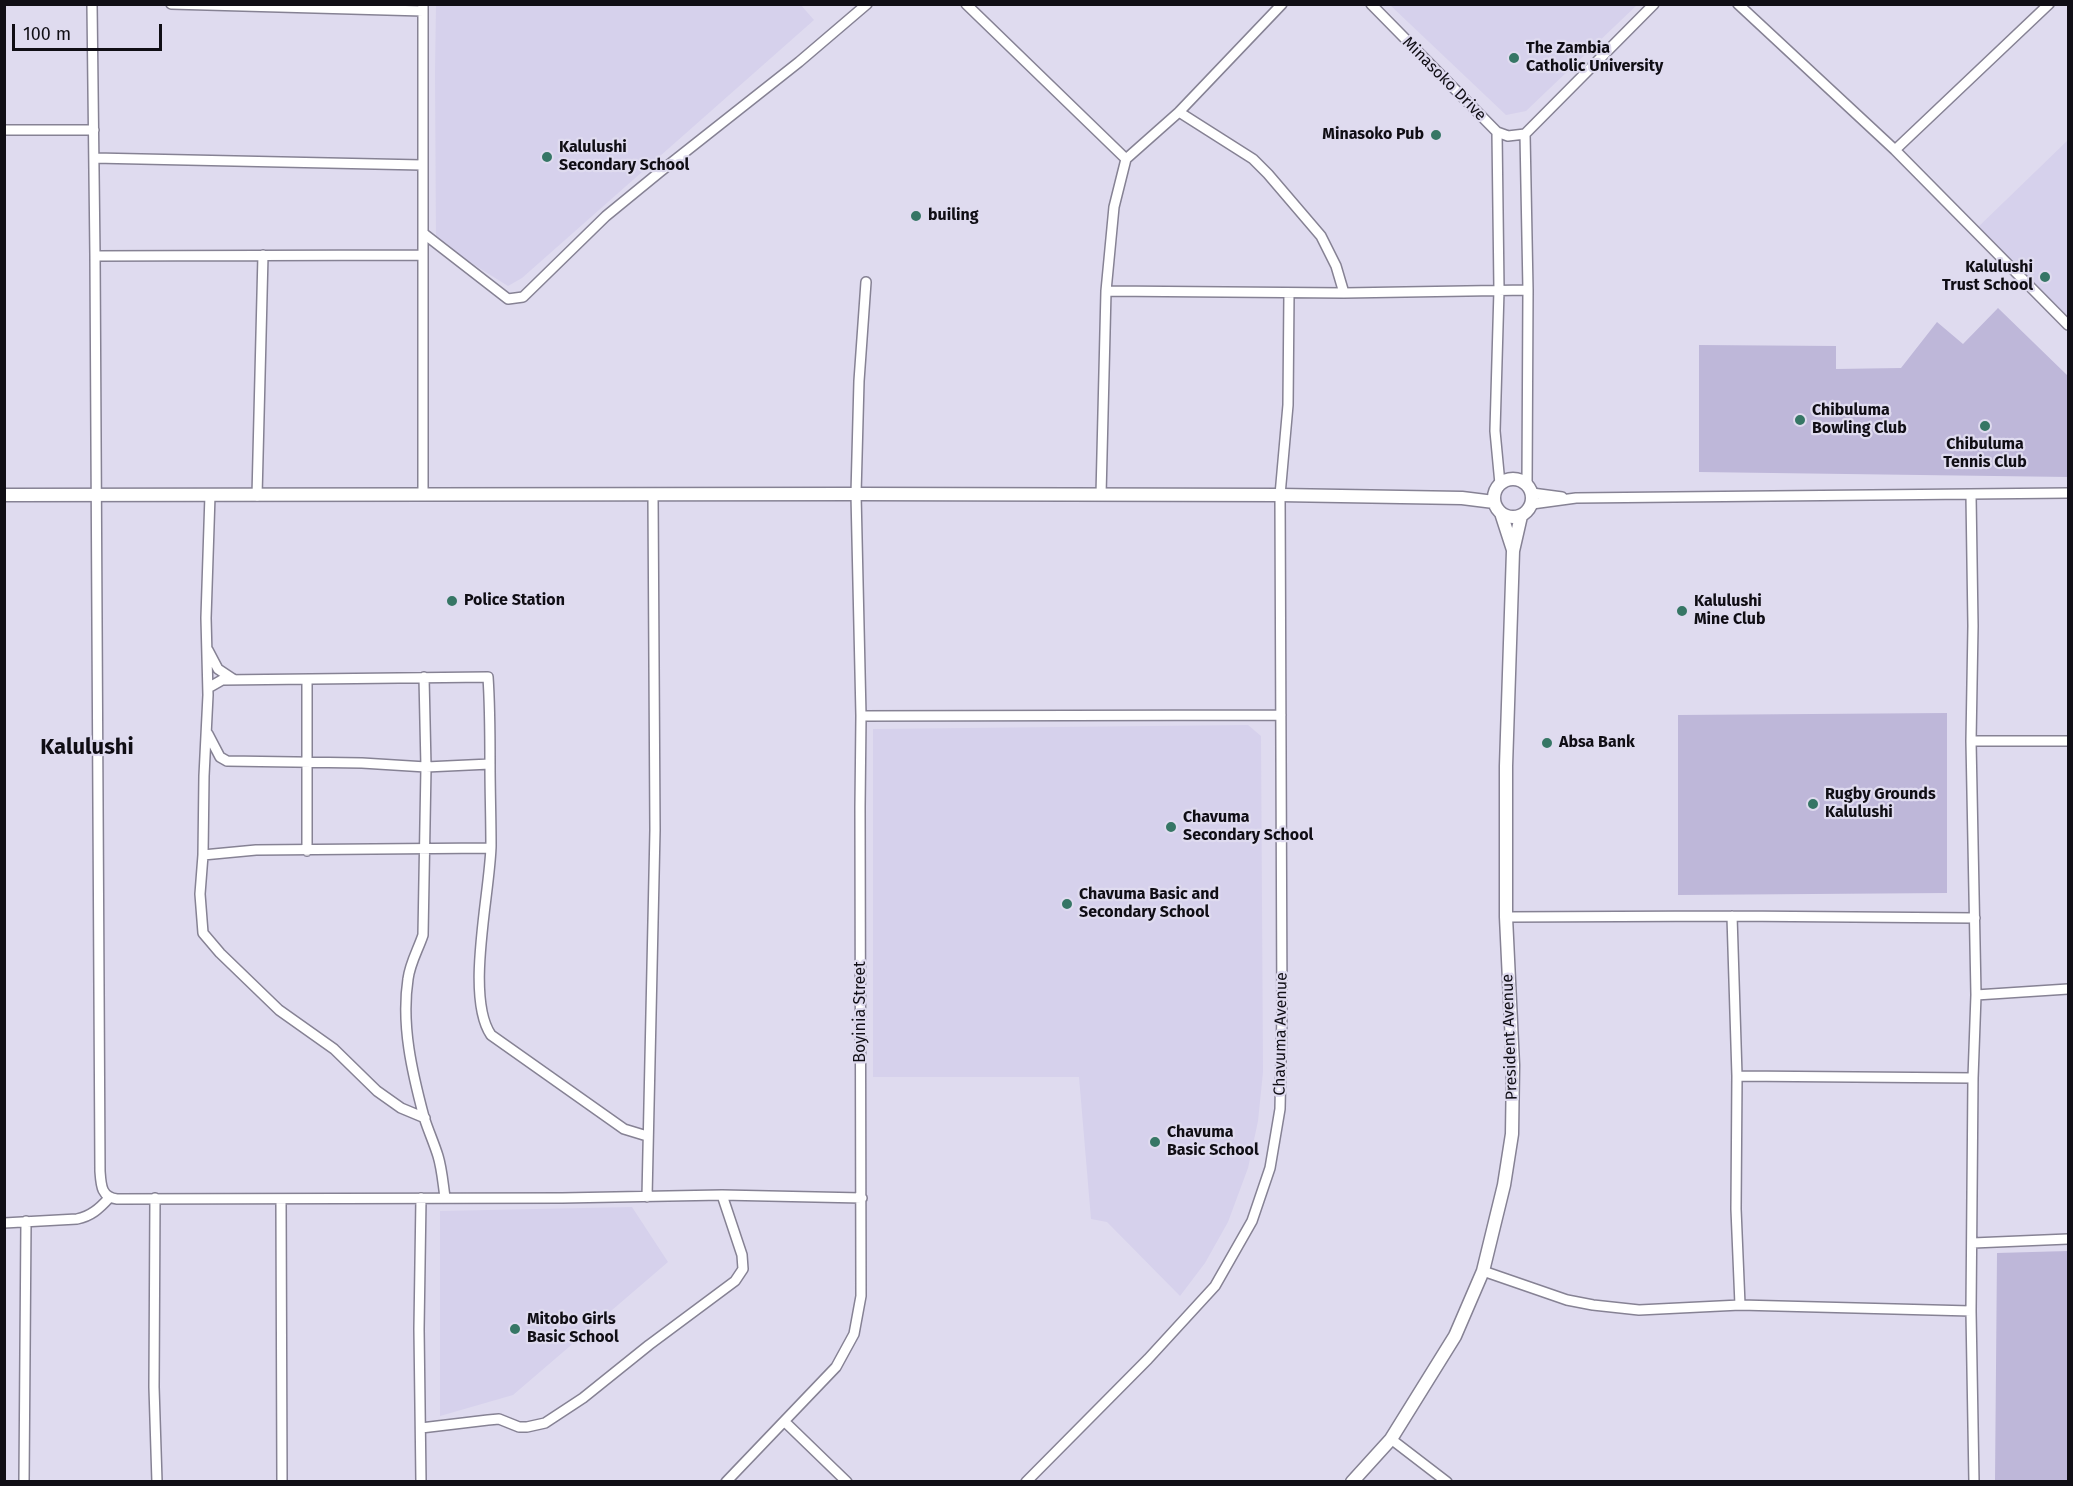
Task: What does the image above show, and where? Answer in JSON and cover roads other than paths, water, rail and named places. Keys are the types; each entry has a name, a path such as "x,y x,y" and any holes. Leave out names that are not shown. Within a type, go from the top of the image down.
{"street":[{"path":"92,4 100,1171 103,1192 109,1198 281,1200 722,1195 862,1197"},
{"path":"171,4 423,8 423,495"},
{"path":"423,233 508,299 523,297 606,216 799,63 867,4"},
{"path":"966,4 1126,159"},
{"path":"1101,495 1106,291 1114,207 1126,159 1179,112 1282,4"},
{"name":"Minasoko Drive","path":"1371,4 1497,132 1508,136 1525,134"},
{"path":"1497,132 1499,290 1495,431 1498,498 1509,517 1521,516 1530,494 1525,134 1654,4"},
{"path":"1738,4 1895,150 2068,325"},
{"path":"1895,150 2049,4"},
{"path":"1179,112 1253,159 1268,174 1321,236 1336,266 1344,293"},
{"path":"4,130 94,130"},
{"path":"94,158 422,165"},
{"path":"257,495 263,255"},
{"path":"95,256 423,255"},
{"name":"Boyinia Street","path":"726,1482 836,1367 854,1334 861,1296 861,716 856,494 859,381 866,282"},
{"path":"1106,291 1344,293 1528,290"},
{"name":"Chavuma Avenue","path":"1026,1482 1148,1359 1215,1286 1252,1221 1270,1168 1280,1109 1282,1012 1280,495 1288,405 1289,293"},
{"path":"4,495 856,494 1498,498 1514,479 1530,494 1576,498 2068,493"},
{"path":"210,495 208,688 200,894 203,933 206,939 279,1010 334,1049 377,1091 401,1108 425,1118"},
{"path":"647,1197 655,830 653,495"},
{"path":"1971,495 1973,626 1971,741 1976,995 1971,1311 1974,1482"},
{"name":"President Avenue","path":"1498,498 1513,551"},
{"name":"President Avenue","path":"1352,1482 1391,1439 1455,1336 1483,1271 1504,1185 1512,1134 1513,1065 1506,917 1506,766 1513,551 1521,516"},
{"path":"207,646 218,669 233,680"},
{"path":"424,676 426,767 423,935 408,977 406,1007 413,1074 438,1158 445,1197"},
{"path":"208,688 222,680 488,677 491,717 491,848 479,976 480,999 485,1025 491,1035 624,1130 647,1136"},
{"path":"307,680 307,851"},
{"path":"861,716 1281,715"},
{"path":"206,729 224,760 426,767 490,764"},
{"path":"1971,741 2068,741"},
{"path":"203,855 256,850 491,848"},
{"path":"1732,916 1737,1076 1736,1209 1740,1305"},
{"path":"1506,917 1975,918"},
{"path":"1976,995 2068,989"},
{"path":"1737,1076 1973,1078"},
{"path":"421,1428 499,1419 519,1427 545,1423 583,1398 735,1281 743,1269 742,1255 722,1195"},
{"path":"4,1223 87,1217 96,1212 109,1198"},
{"path":"154,1198 154,1387 157,1482"},
{"path":"421,1198 419,1329 421,1482"},
{"path":"281,1200 282,1482"},
{"path":"24,1482 26,1221"},
{"path":"1973,1243 2068,1239"},
{"path":"1483,1271 1567,1300 1639,1310 1740,1305 1971,1311"},
{"path":"785,1422 847,1482"},
{"path":"1391,1439 1447,1482"}],"place":[{"name":"The Zambia Catholic University","path":"1514,58"},
{"name":"Minasoko Pub","path":"1436,135"},
{"name":"Kalulushi Secondary School","path":"547,157"},
{"name":"builing","path":"916,216"},
{"name":"Kalulushi Trust School","path":"2045,277"},
{"name":"Chibuluma Bowling Club","path":"1800,420"},
{"name":"Chibuluma Tennis Club","path":"1985,426"},
{"name":"Police Station","path":"452,601"},
{"name":"Kalulushi Mine Club","path":"1682,611"},
{"name":"Absa Bank","path":"1547,743"},
{"name":"Rugby Grounds Kalulushi","path":"1813,804"},
{"name":"Chavuma Secondary School","path":"1171,827"},
{"name":"Chavuma Basic and Secondary School","path":"1067,904"},
{"name":"Chavuma Basic School","path":"1155,1142"},
{"name":"Mitobo Girls Basic School","path":"515,1329"}],"district":[{"name":"Kalulushi","path":"87,748"}]}
